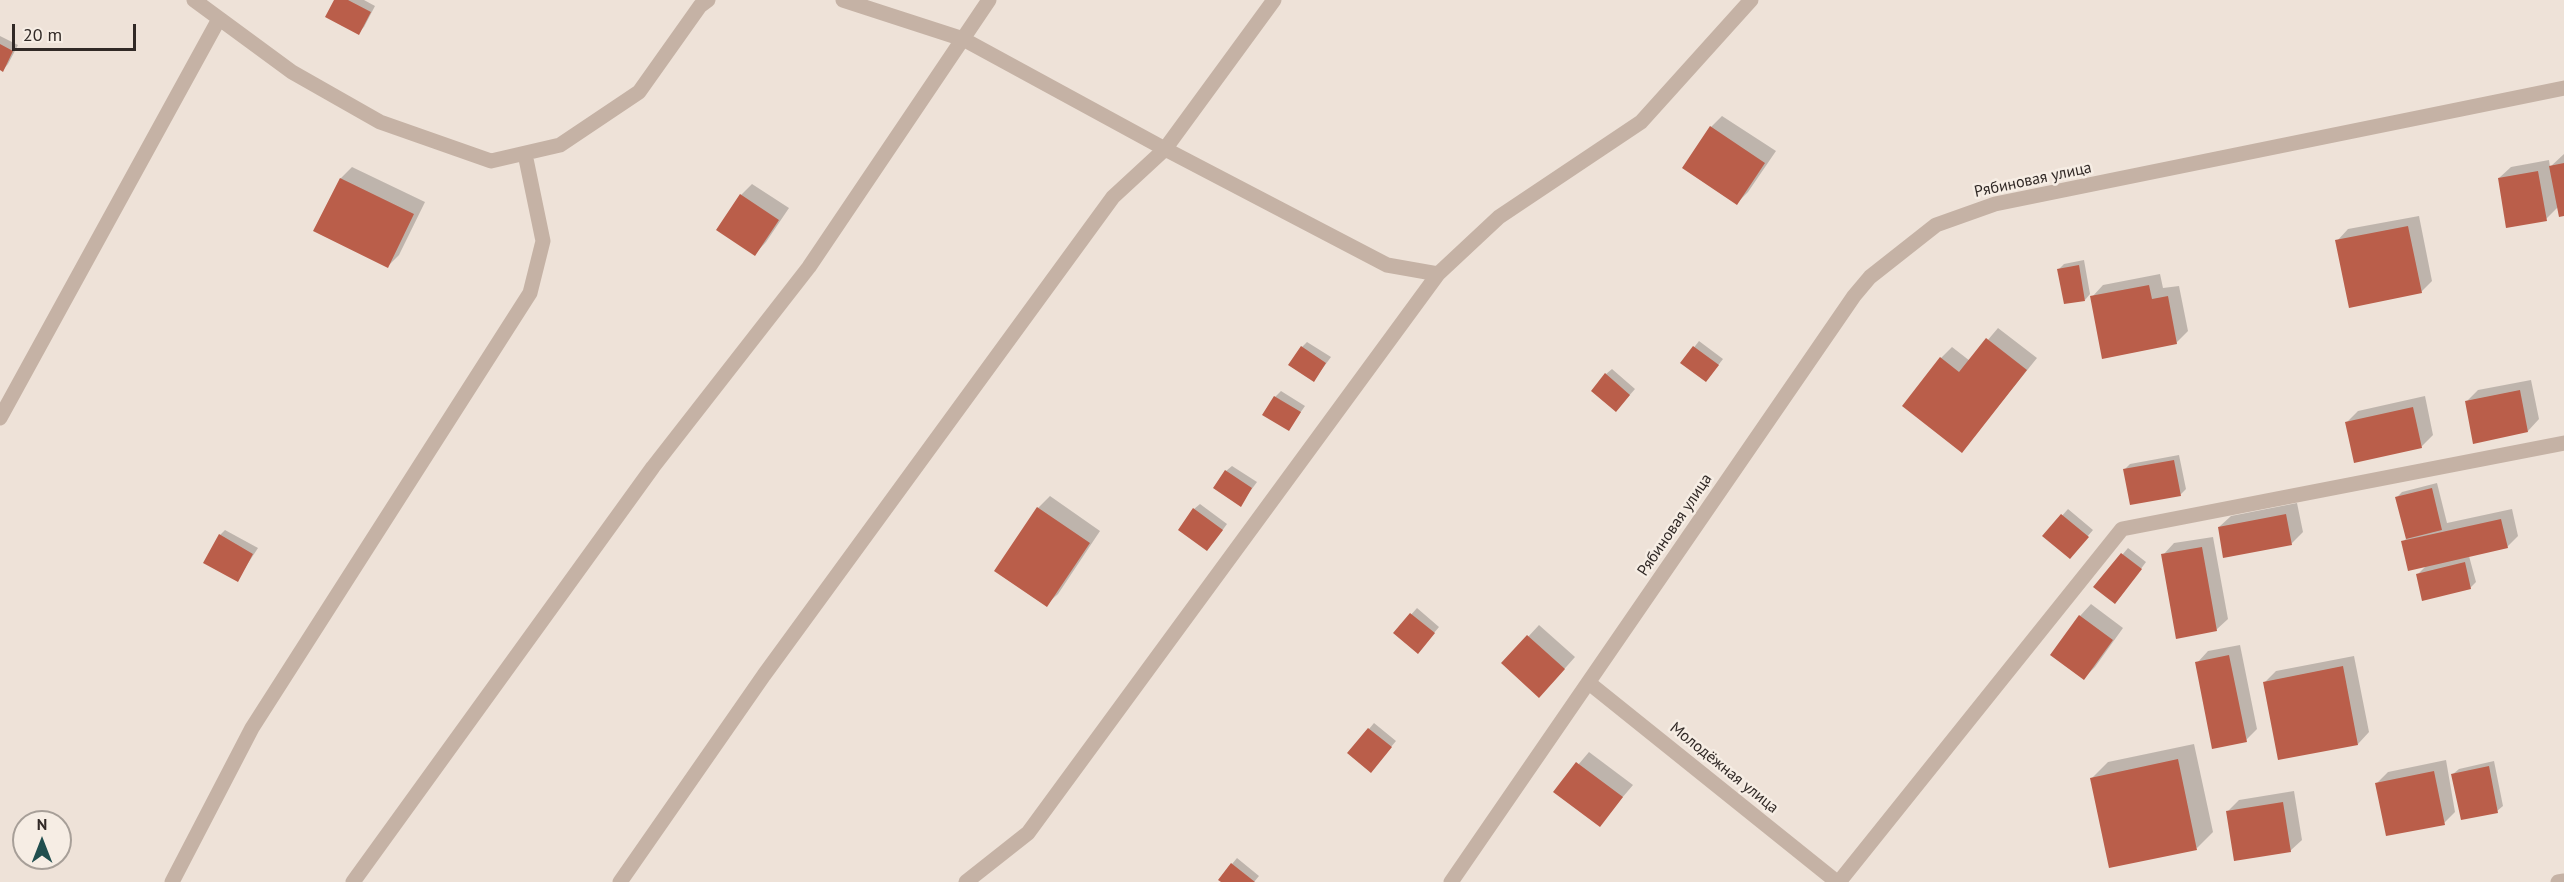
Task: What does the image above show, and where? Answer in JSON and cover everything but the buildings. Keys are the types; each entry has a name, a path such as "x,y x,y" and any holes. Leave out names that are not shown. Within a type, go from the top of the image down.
{"street":[{"path":"194,0 292,72 380,122 491,162 560,146 639,92 700,6 708,0"},
{"path":"843,0 963,39 1165,149 1388,265 1438,274"},
{"path":"353,882 653,467 809,267 989,0"},
{"path":"620,882 771,665 1113,197 1165,149 1274,0"},
{"path":"966,882 1028,833 1438,274 1499,217 1641,122 1751,0"},
{"path":"0,417 219,19"},
{"name":"Рябиновая улица","path":"1451,882 1854,296 1870,277 1936,225 1995,204 2564,88"},
{"path":"172,882 252,728 530,293 543,241 525,154"},
{"path":"1838,882 2122,529 2564,442"},
{"name":"Молодёжная улица","path":"1589,683 1838,882"},
{"path":"2558,882 2564,881"}]}
